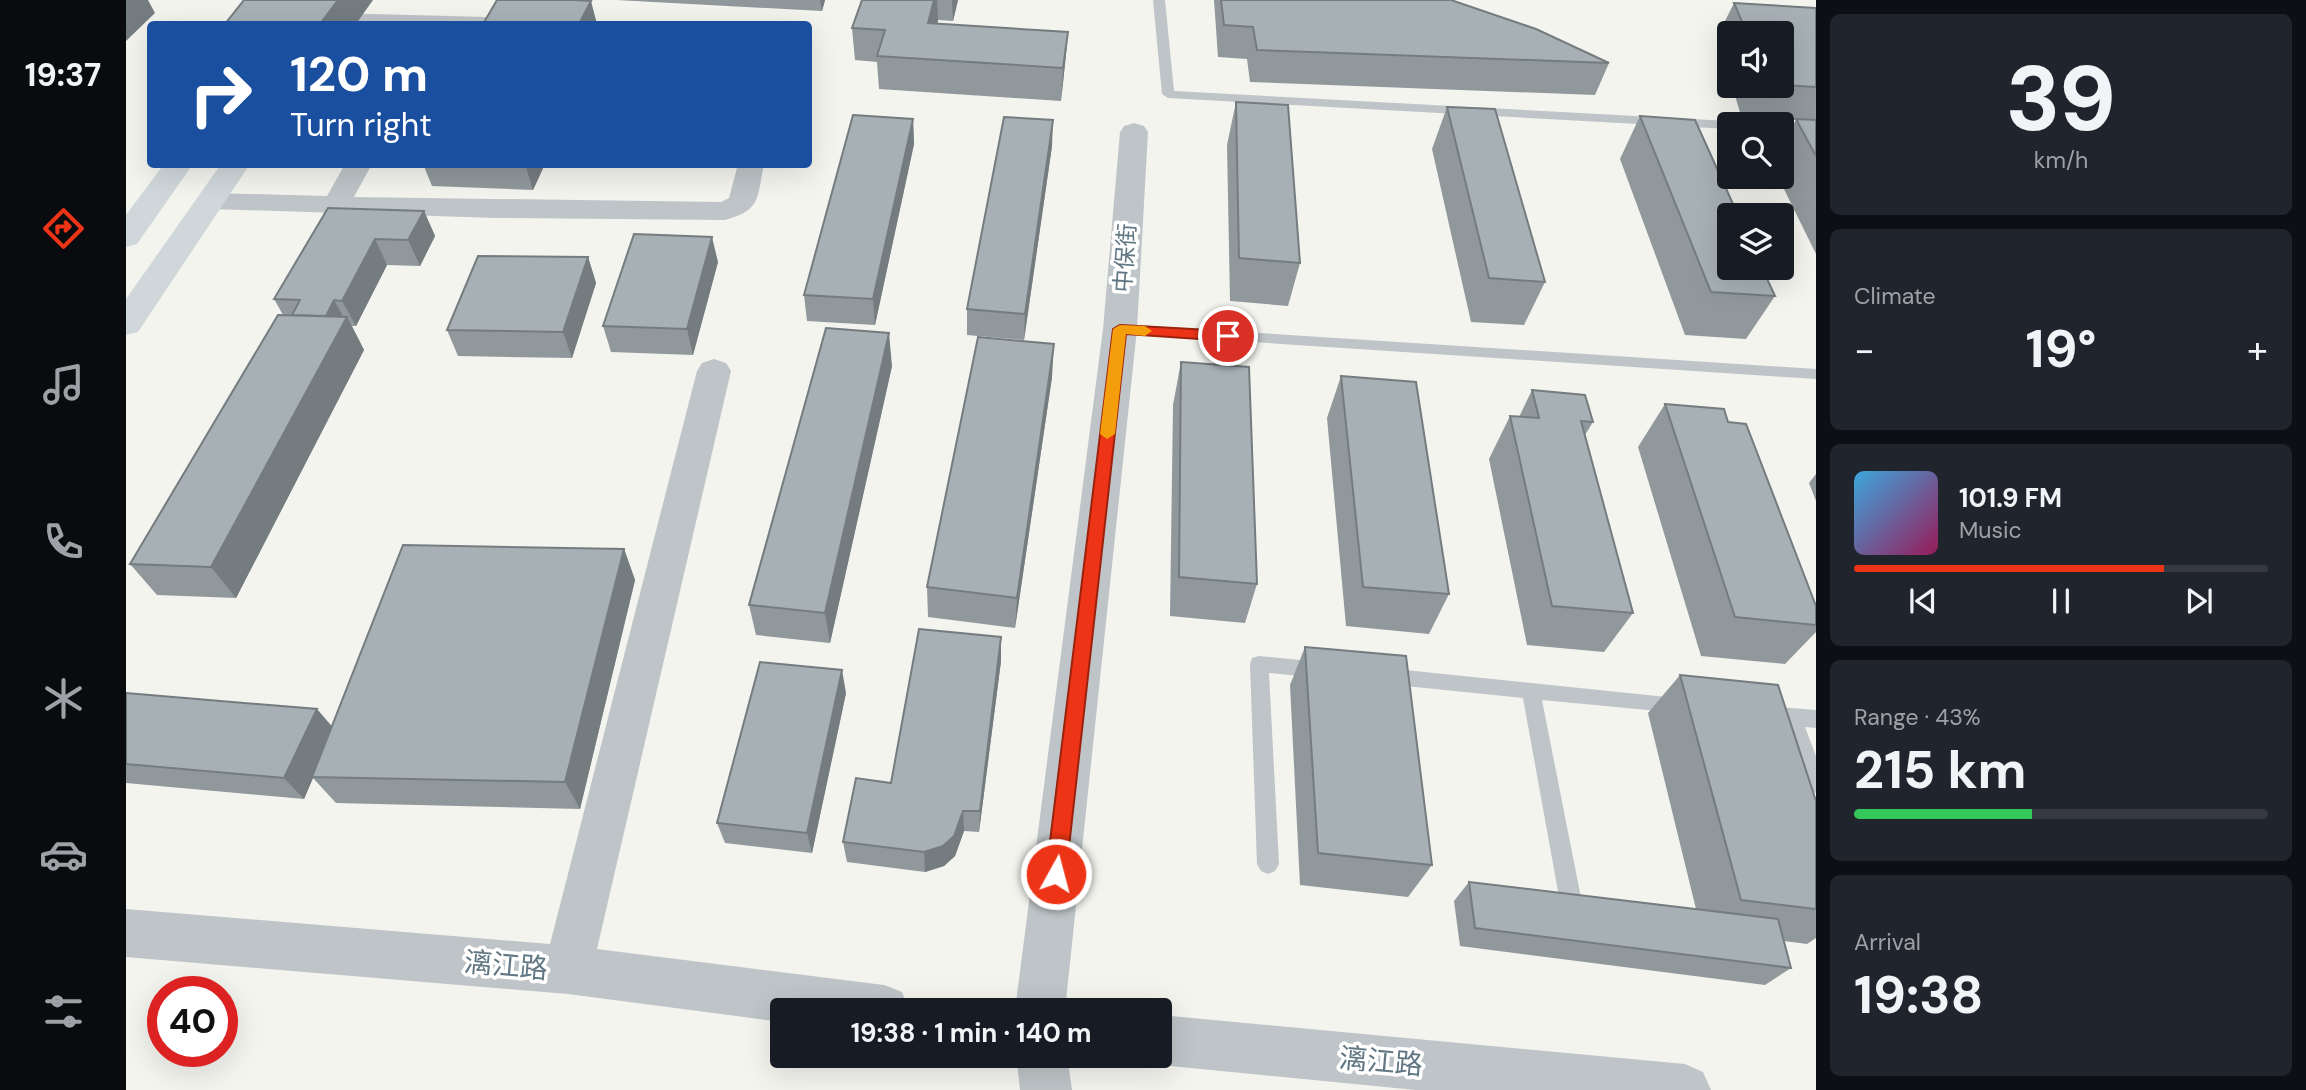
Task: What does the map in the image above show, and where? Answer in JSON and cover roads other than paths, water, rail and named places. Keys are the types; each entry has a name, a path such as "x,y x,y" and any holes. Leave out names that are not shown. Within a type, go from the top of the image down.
{"main road":[{"path":"126,237 175,168"},
{"path":"126,324 233,168"}],"street":[{"path":"338,15 407,21"},
{"name":"中保街","path":"1041,998 1120,329 1134,132"},
{"path":"335,205 357,168"},
{"path":"211,201 725,211 741,203 750,168"},
{"path":"568,970 714,371"},
{"name":"漓江路","path":"126,933 568,970 789,998"},
{"name":"漓江路","path":"1172,1041 1685,1090"},
{"path":"1043,1068 1046,1090"}],"lane":[{"path":"1159,0 1168,94 1717,124"},
{"path":"1794,129 1816,130"},
{"path":"1120,329 1816,374"},
{"path":"1268,864 1259,664 1340,672"},
{"path":"1368,675 1696,707"},
{"path":"1531,691 1572,908"},
{"path":"1751,713 1816,719"},
{"path":"1792,717 1816,784"}]}
